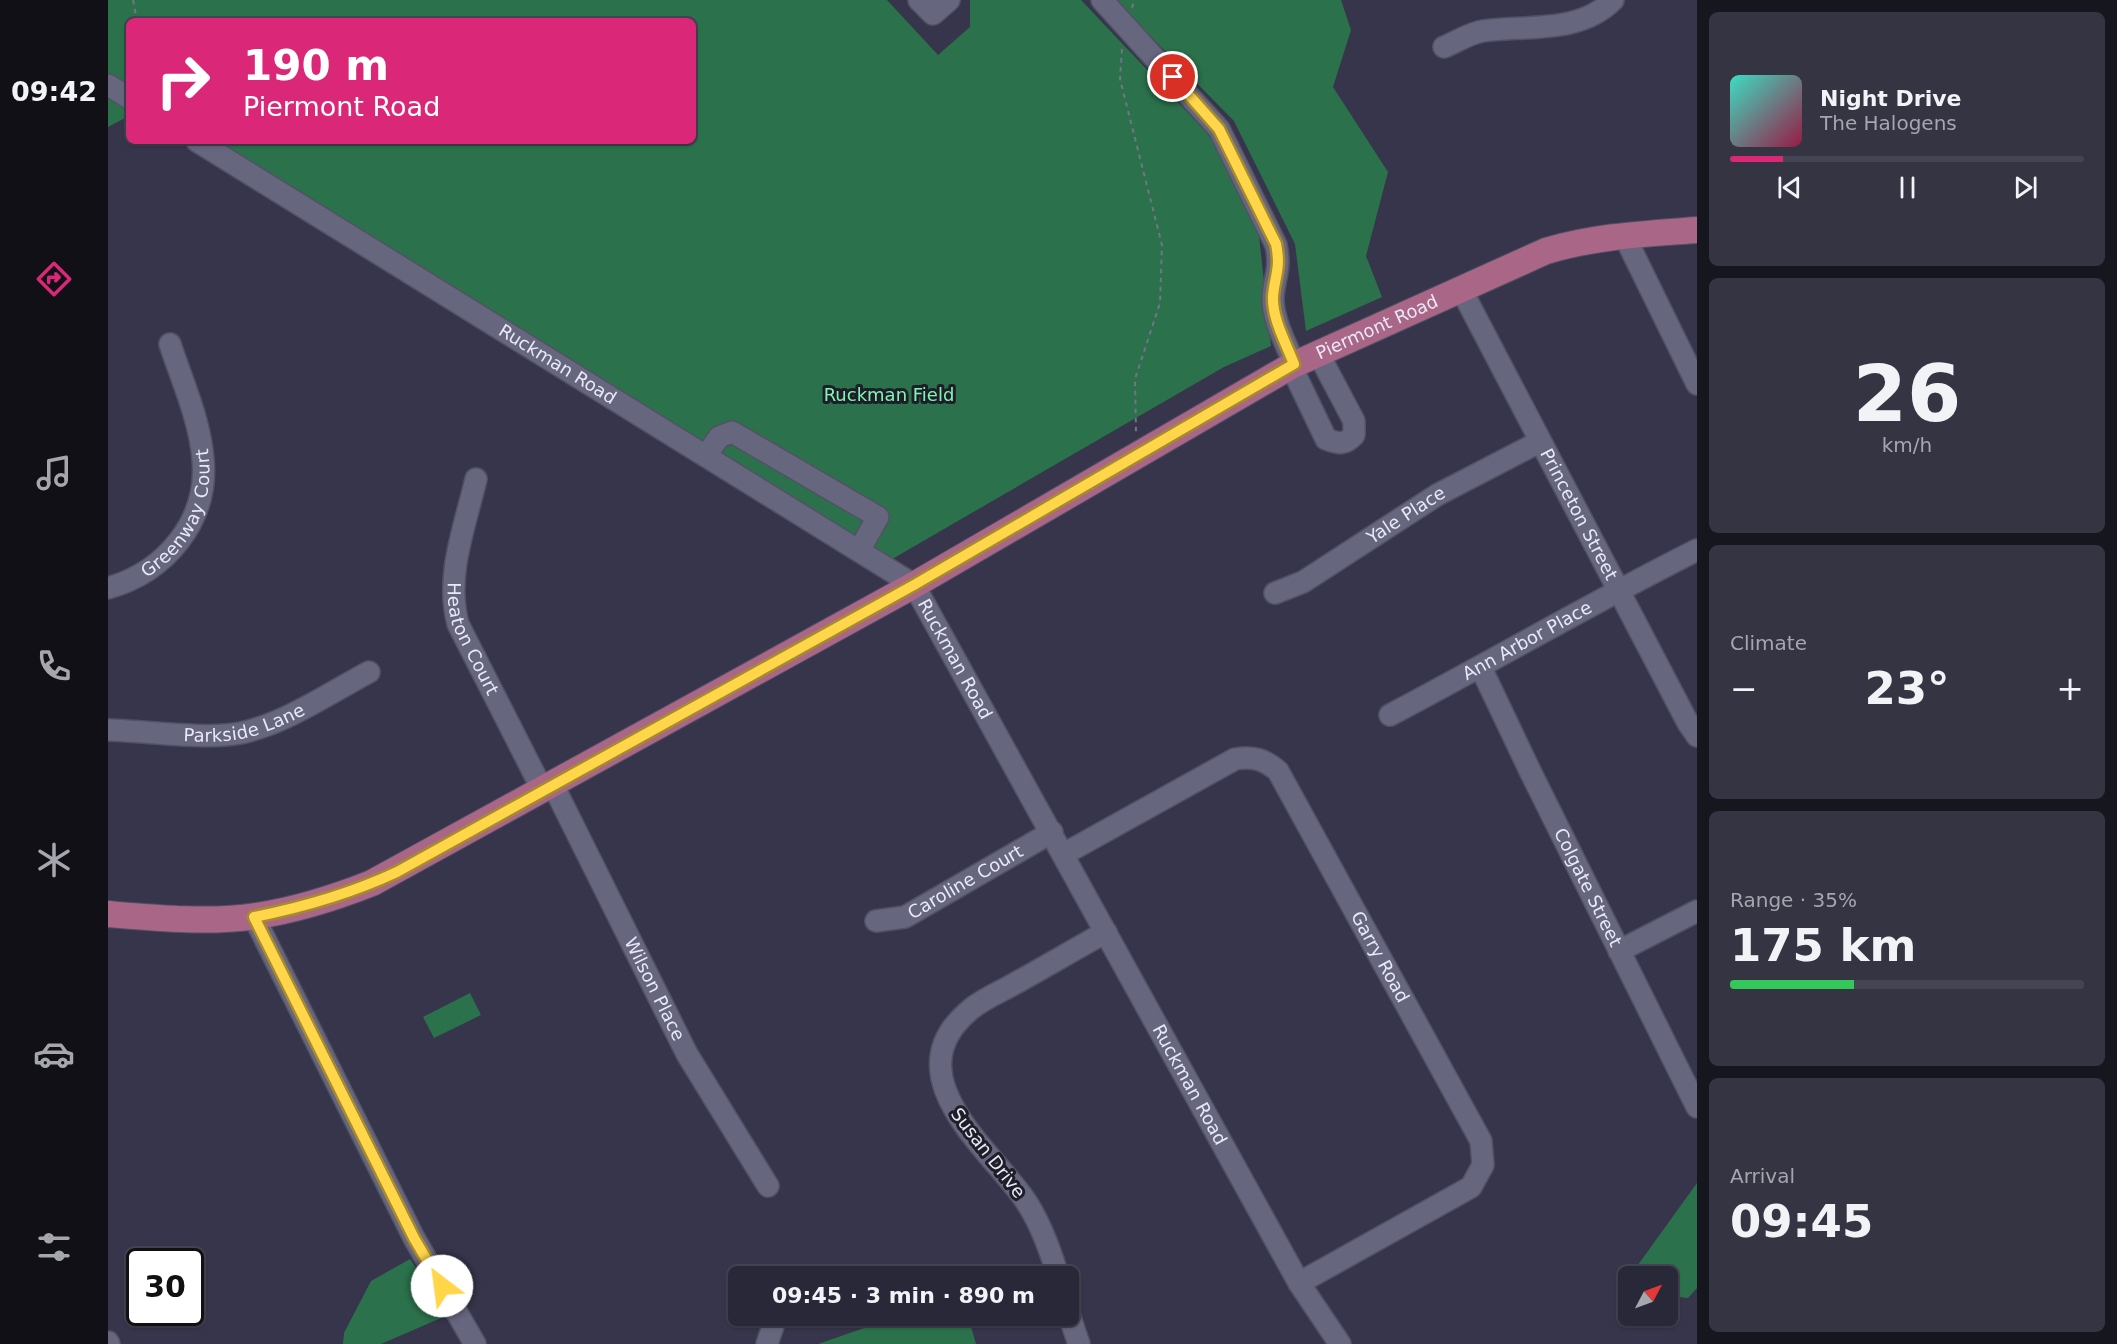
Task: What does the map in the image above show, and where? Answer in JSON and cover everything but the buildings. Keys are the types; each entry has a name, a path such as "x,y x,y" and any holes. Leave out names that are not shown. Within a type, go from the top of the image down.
{"main road":[{"name":"Piermont Road","path":"108,914 210,919 254,917 297,909 372,883 914,585 1292,365 1462,291 1546,251 1576,242 1624,235 1697,230"}],"street":[{"path":"919,0 933,14 949,0"},
{"path":"1102,0 1219,129 1276,244 1280,264 1273,297 1276,321 1292,365 1326,439 1339,444 1348,442 1354,435 1354,421 1318,353"},
{"path":"1444,47 1480,31 1573,23 1593,15 1613,0"},
{"path":"108,85 126,96"},
{"name":"Ruckman Road","path":"203,144 860,549 914,585 1065,854 1299,1283 1340,1344"},
{"path":"1624,235 1697,384"},
{"name":"Princeton Street","path":"1462,291 1617,590 1697,736"},
{"name":"Greenway Court","path":"108,588 146,573 163,560 179,543 199,503 203,459 170,344"},
{"path":"706,456 719,437 732,432 878,517 860,549"},
{"name":"Yale Place","path":"1275,593 1303,582 1437,495 1539,442"},
{"name":"Heaton Court","path":"476,479 455,564 452,585 453,605 458,624 548,788"},
{"name":"Ann Arbor Place","path":"1390,716 1481,668 1617,590 1697,549"},
{"name":"Colgate Street","path":"1481,668 1697,1107"},
{"name":"Parkside Lane","path":"108,730 219,735 239,733 263,727 285,717 369,672"},
{"name":"Garry Road","path":"1065,854 1235,759 1259,758 1269,763 1278,771 1481,1141 1483,1165 1471,1187 1299,1283"},
{"name":"Wilson Place","path":"548,788 687,1054 768,1186"},
{"name":"Caroline Court","path":"876,921 905,917 1052,832"},
{"path":"1619,951 1697,911"},
{"path":"254,917 414,1238 475,1344"},
{"name":"Susan Drive","path":"1055,1266 1047,1241 1023,1198 952,1109 942,1079 941,1062 952,1031 972,1008 1106,932"},
{"path":"767,1344 773,1326"},
{"path":"1073,1326 1079,1344"}],"path":[{"path":"133,0 136,18"},
{"path":"1126,25 1120,78 1162,245 1160,303 1135,379 1136,456"}],"green space":[{"name":"Ruckman Field","path":"108,0 887,0 938,55 970,27 970,0 1081,0 1206,132 1255,199 1271,346 1224,367 887,562 198,144 696,144 696,18 126,18 126,118 108,127"},
{"path":"1115,0 1341,0 1351,30 1333,87 1388,172 1366,256 1382,297 1306,331 1295,244 1234,121"},
{"path":"470,993 481,1015 434,1038 423,1017"},
{"path":"1697,1183 1697,1288 1688,1298 1678,1297 1678,1266 1637,1266"},
{"path":"410,1259 448,1315 381,1344 343,1344 344,1333 371,1281"},
{"path":"870,1326 971,1326 976,1344 818,1344"}],"route":[{"path":"442,1286 414,1238 254,917 297,909 335,898 397,872 914,585 1294,364 1276,321 1273,297 1280,264 1276,244 1219,129 1173,77"}]}
